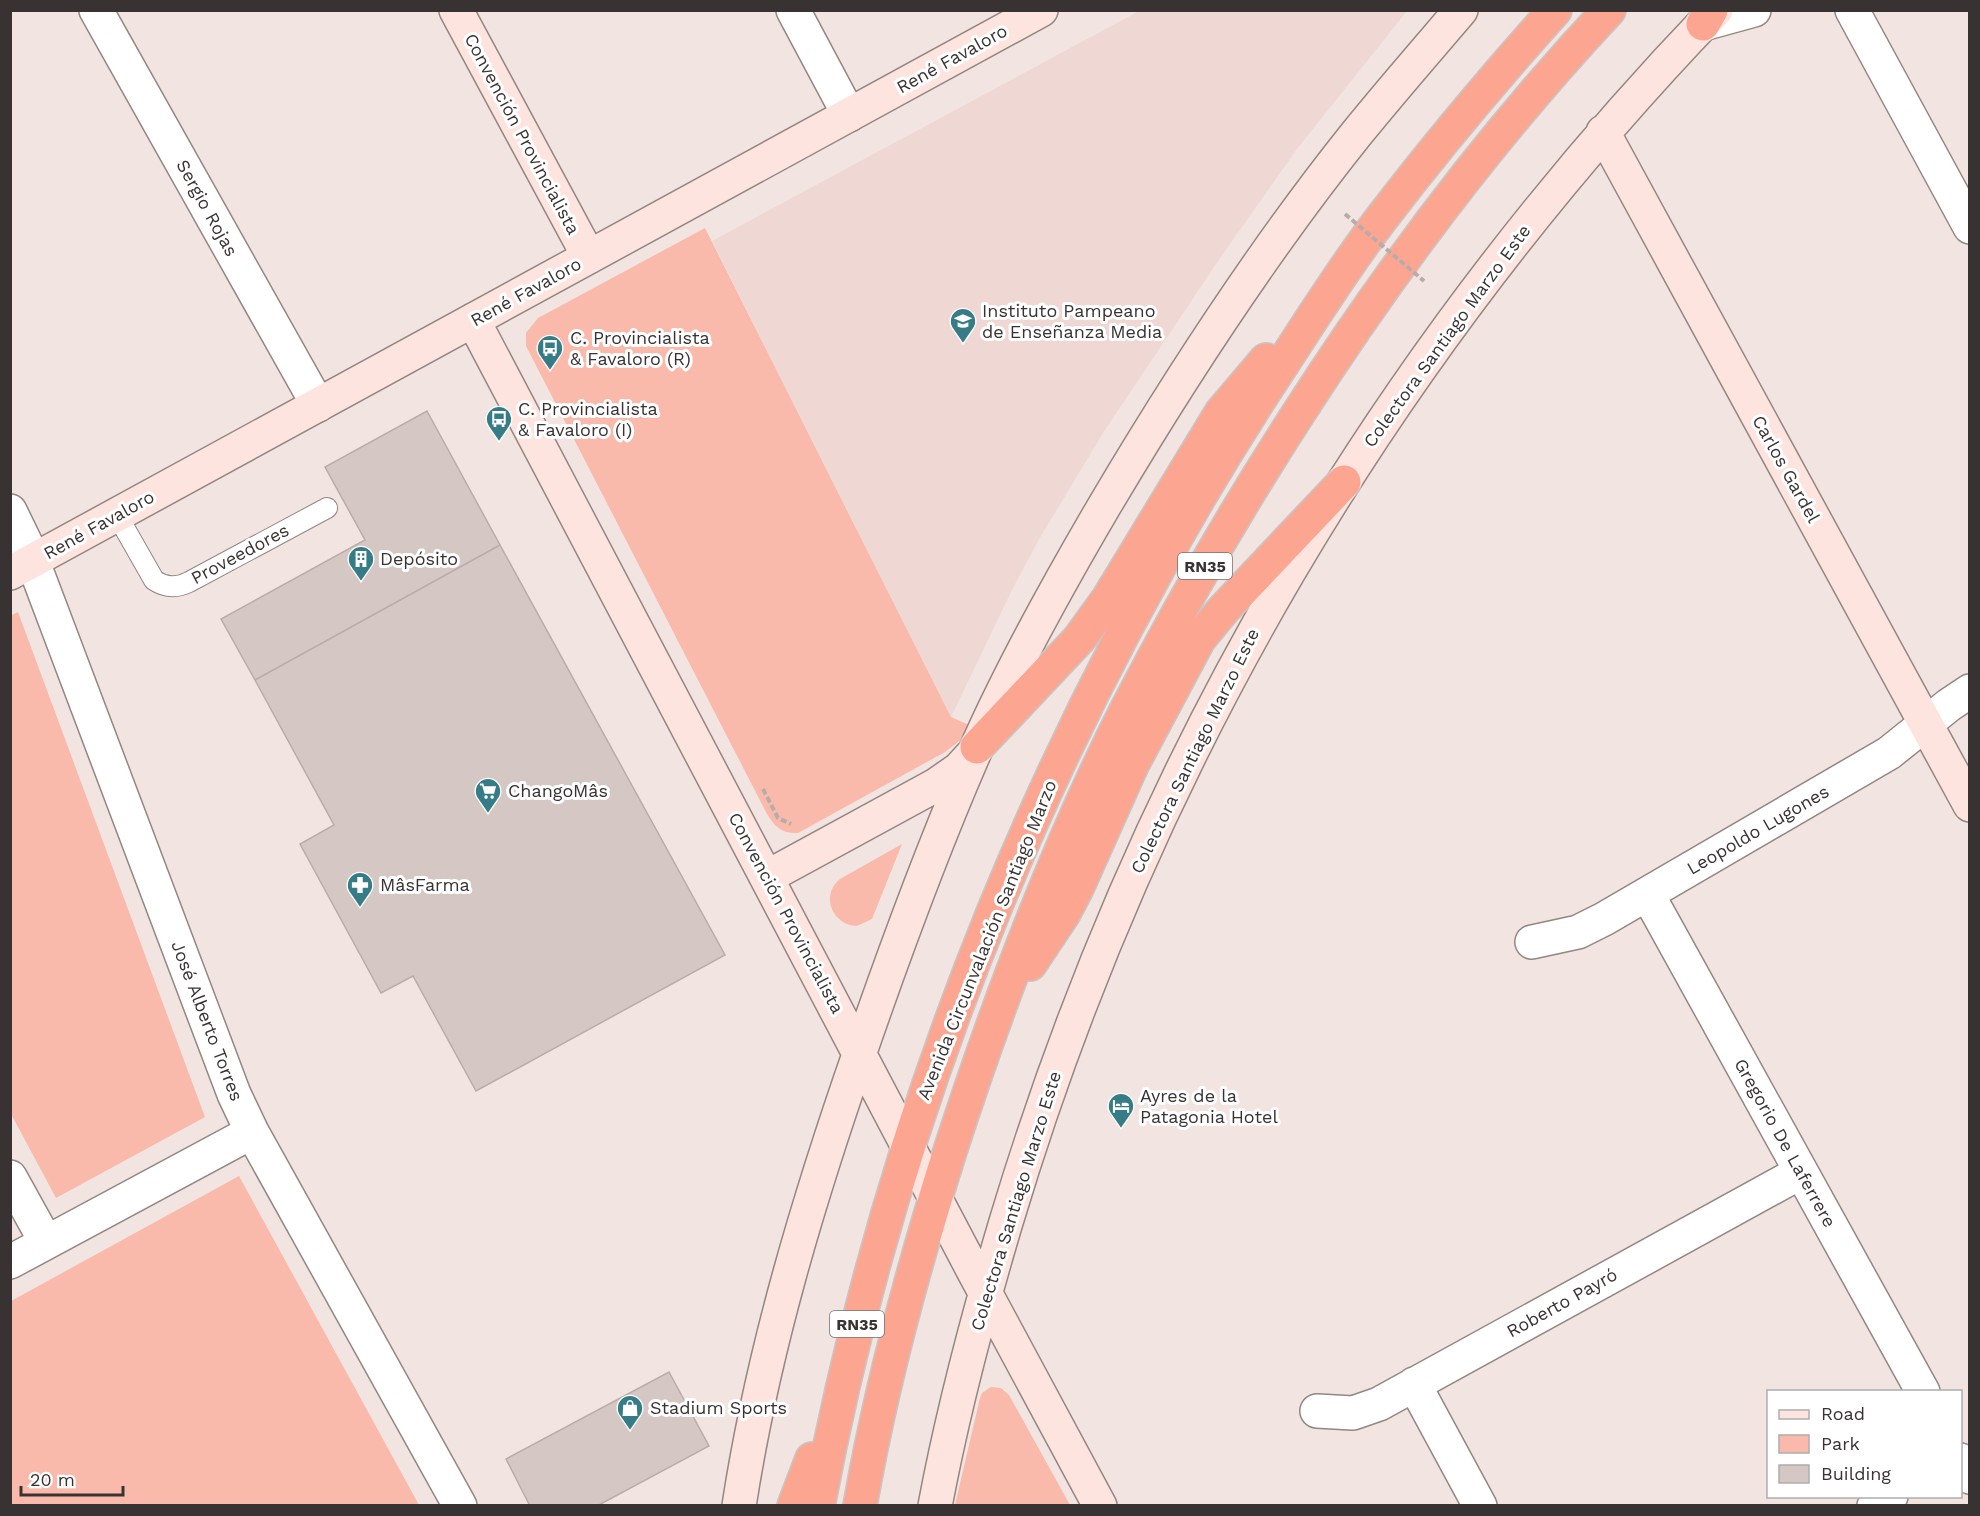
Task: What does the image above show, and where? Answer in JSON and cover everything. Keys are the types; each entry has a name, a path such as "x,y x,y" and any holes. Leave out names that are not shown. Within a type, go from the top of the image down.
{"highway":[{"name":"Avenida Circunvalación Santiago Marzo","path":"860,1506 871,1442 892,1350 935,1198 994,1018 1070,829 1125,712 1186,598 1250,490 1355,326 1431,219 1515,116 1610,10"},
{"name":"Avenida Circunvalación Santiago Marzo","path":"818,1506 846,1370 872,1267 908,1145 943,1044 1009,876 1035,813 1092,692 1154,573 1194,505 1260,398 1338,281 1378,223 1456,125 1554,11"},
{"path":"977,747 1084,632 1108,599 1228,403 1338,281"},
{"path":"994,1018 1071,901 1136,759 1199,639 1214,619 1344,482"},
{"path":"794,1506 846,1370"}],"street":[{"name":"Sergio Rojas","path":"96,10 318,405"},
{"name":"Convención Provincialista","path":"456,10 589,257"},
{"path":"793,10 849,115"},
{"name":"René Favaloro","path":"21,567 1041,10"},
{"path":"739,1506 757,1410 789,1281 819,1174 918,892 977,747 1044,613 1083,543 1208,340 1266,255 1355,135 1461,10"},
{"path":"1710,15 1754,10"},
{"path":"1852,10 1970,227"},
{"name":"Colectora Santiago Marzo Este","path":"935,1506 964,1370 1017,1186 1053,1076 1079,1006 1140,860 1190,753 1239,658 1282,581 1344,482 1473,294 1603,132 1710,15"},
{"name":"Carlos Gardel","path":"1603,132 1970,805"},
{"name":"Convención Provincialista","path":"473,320 935,1198 1100,1506"},
{"name":"José Alberto Torres","path":"10,511 21,567 217,1053 252,1132 460,1506"},
{"name":"Leopoldo Lugones","path":"1532,942 1587,928 1648,895 1889,753 1948,705 1970,691"},
{"path":"767,877 936,785 959,769 977,747"},
{"name":"Gregorio De Laferrere","path":"1648,895 1922,1390"},
{"path":"10,1262 252,1132"},
{"name":"Roberto Payró","path":"1317,1411 1344,1413 1361,1411 1379,1404 1801,1172"},
{"path":"10,1177 46,1242"},
{"path":"1414,1384 1480,1506"},
{"path":"1962,1463 1970,1477"},
{"path":"1874,1506 1889,1498"}],"lane":[{"name":"Proveedores","path":"117,515 150,574 159,584 171,587 189,582 327,508"}],"path":[{"path":"1345,214 1424,281"},
{"path":"763,789 778,818 791,825 796,824"}],"shaded area":[{"name":"Instituto Pampeano de Enseñanza Media","path":"1139,11 1407,11 1297,149 1218,261 1105,430 1038,541 951,717 712,241"}],"green space":[{"path":"705,228 951,717 969,725 962,739 945,752 798,833 780,829 767,814 526,346 526,333 538,318"},
{"path":"18,612 205,1117 56,1198 11,1114 10,616"},
{"path":"902,844 872,919 857,926 848,924 835,915 830,901 831,893 840,879"},
{"path":"239,1176 419,1505 11,1505 11,1301"},
{"path":"991,1387 1001,1388 1009,1395 1070,1505 955,1505 980,1398 982,1393"}],"building":[{"name":"Depósito","path":"427,411 500,545 255,680 221,619 365,540 325,467"},
{"name":"ChangoMâs","path":"500,545 725,955 476,1091 413,976 381,993 300,844 334,825 255,680"},
{"name":"Stadium Sports","path":"669,1372 709,1446 597,1506 530,1506 506,1459"}],"place":[{"name":"Instituto Pampeano de Enseñanza Media","path":"963,344"},
{"name":"C. Provincialista & Favaloro (R)","path":"550,371"},
{"name":"C. Provincialista & Favaloro (I)","path":"499,442"},
{"name":"Depósito","path":"361,582"},
{"name":"ChangoMâs","path":"488,814"},
{"name":"MâsFarma","path":"360,908"},
{"name":"Ayres de la Patagonia Hotel","path":"1121,1129"},
{"name":"Stadium Sports","path":"630,1431"}]}
